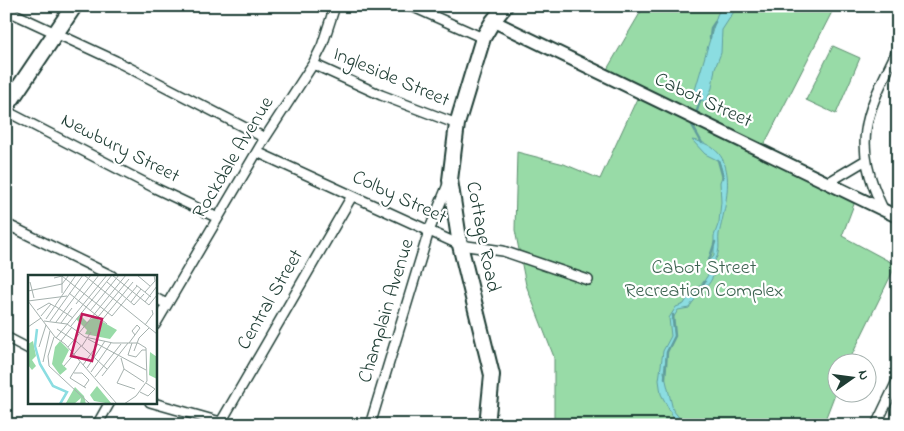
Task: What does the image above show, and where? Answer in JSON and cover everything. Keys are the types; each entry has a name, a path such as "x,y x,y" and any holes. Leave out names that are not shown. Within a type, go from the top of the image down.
{"main road":[{"path":"6,109 74,6"},
{"name":"Cottage Road","path":"487,425 492,375 460,245 450,180 457,124 483,38 493,20 505,6"}],"street":[{"name":"Rockdale Avenue","path":"156,324 265,138 313,64 322,46 335,6"},
{"path":"411,6 483,38"},
{"path":"6,10 56,32 265,138"},
{"name":"Cabot Street","path":"493,20 898,217"},
{"path":"883,209 875,192 866,160 864,146 866,118 898,48"},
{"name":"Ingleside Street","path":"313,64 381,95 457,124"},
{"name":"Newbury Street","path":"6,109 155,188 218,218"},
{"name":"Colby Street","path":"257,152 460,245 503,251 588,280"},
{"path":"829,182 866,160"},
{"name":"Champlain Avenue","path":"370,425 430,231 450,180"},
{"name":"Central Street","path":"221,422 352,196"},
{"path":"6,224 110,275"},
{"path":"156,298 167,304"},
{"path":"6,338 28,349"},
{"path":"876,425 898,379"},
{"path":"97,425 109,404"},
{"path":"156,404 231,425"}],"green space":[{"name":"Cabot Street Recreation Complex","path":"651,6 835,6 764,145 859,191 842,236 896,265 852,354 826,354 826,404 831,404 823,425 554,425 554,357 526,285 515,230 517,152 564,164 600,179 641,90 606,71 643,8"},
{"path":"833,46 860,58 836,114 806,100"}],"water":[{"path":"722,6 751,6 748,10 735,10 722,30 721,53 715,68 712,88 706,102 693,97 717,15"},
{"path":"692,140 708,145 718,153 725,164 727,191 719,234 719,251 714,263 713,277 689,308 678,310 672,320 675,336 667,352 664,372 673,410 685,425 677,425 661,394 659,380 663,351 671,336 669,318 676,307 684,304 689,295 696,293 712,269 708,263 714,256 714,236 719,222 720,182 723,174 719,161 705,154"}],"waterway":[{"path":"710,38 711,28 715,22"},
{"path":"696,114 701,98"},
{"path":"693,122 692,125 702,143"},
{"path":"718,160 723,178"},
{"path":"710,265 708,263 715,242"},
{"path":"693,294 705,282"},
{"path":"665,378 667,352 675,336 673,315"}]}
